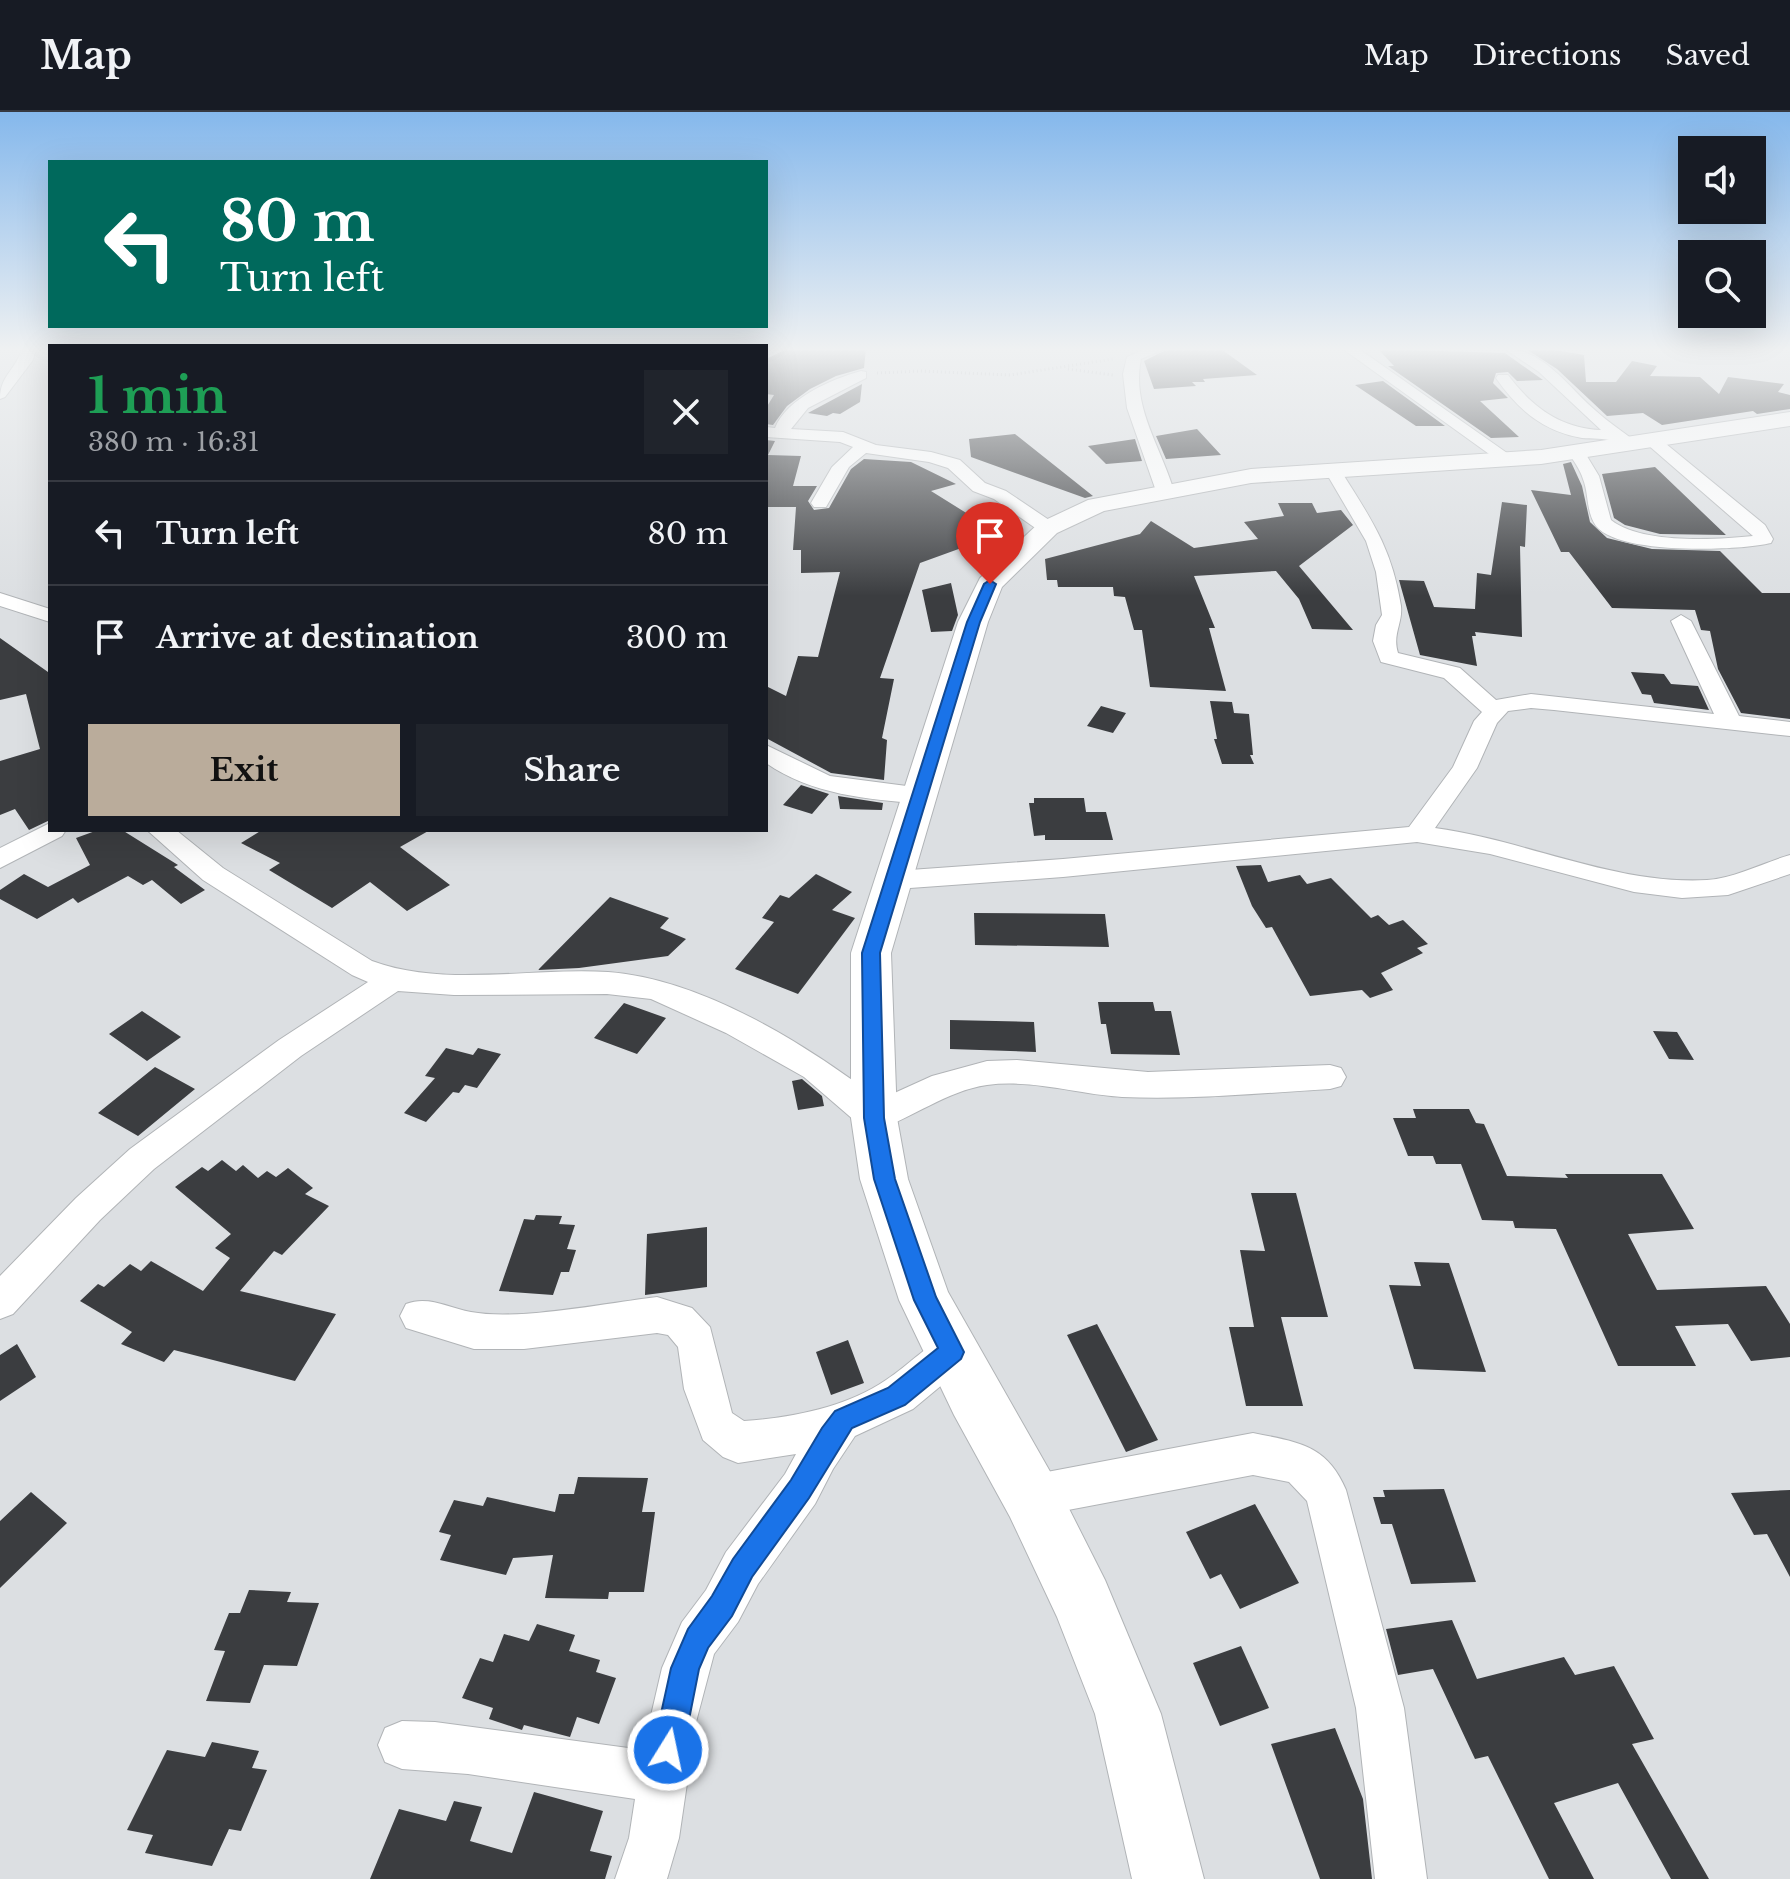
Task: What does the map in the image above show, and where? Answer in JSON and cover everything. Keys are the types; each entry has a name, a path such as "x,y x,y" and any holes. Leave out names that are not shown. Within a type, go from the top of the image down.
{"street":[{"path":"1143,431 1165,491"},
{"path":"1468,431 1509,460"},
{"path":"1575,431 1634,441"},
{"path":"1576,452 1592,477 1601,520 1612,531 1637,538 1713,544 1741,544 1764,539 1758,529 1618,431"},
{"path":"1168,1879 1128,1714 1083,1602 1031,1496 925,1300 884,1179 874,1116 871,953 922,796 973,622 990,584 1048,528 1097,505 1251,476 1509,460 1702,431"},
{"path":"774,432 855,439 865,447 931,457 954,464 979,487 1000,495 1048,528"},
{"path":"820,503 839,468 854,452 865,447"},
{"path":"1333,471 1375,541 1386,572 1392,615 1386,625 1384,641 1389,657 1452,673 1494,710"},
{"path":"0,599 48,615"},
{"path":"1681,621 1730,722"},
{"path":"1417,834 1465,768 1494,710 1513,702 1531,701 1790,729"},
{"path":"768,754 789,770 823,784 922,796"},
{"path":"0,859 49,832"},
{"path":"162,832 213,874 362,968 393,980 454,984 607,983 656,989 737,1025 815,1068 874,1116"},
{"path":"896,880 1063,868 1417,834 1467,841 1604,877 1677,888 1710,889 1747,880 1790,864"},
{"path":"0,1302 88,1209 142,1159 290,1048 393,980"},
{"path":"874,1116 986,1073 1004,1072 1079,1082 1182,1085 1330,1077"},
{"path":"419,1316 474,1331 549,1329 657,1315 679,1320 696,1340 704,1389 717,1426 738,1442 767,1442 843,1419 897,1397 952,1352"},
{"path":"641,1879 654,1838 672,1722 685,1668 698,1638 722,1606 742,1568 800,1489 818,1454 843,1419"},
{"path":"1031,1496 1253,1454 1300,1463 1325,1490 1380,1708 1401,1879"},
{"path":"402,1745 447,1746 602,1773 664,1777"}],"building":[{"path":"1199,431 1221,455 1166,459 1156,436"},
{"path":"1482,431 1513,431 1519,437 1491,438"},
{"path":"1015,434 1093,496 1085,498 971,457 969,439"},
{"path":"1135,439 1142,461 1106,464 1088,446"},
{"path":"768,440 775,441 768,455"},
{"path":"768,455 801,456 793,486 817,486 808,501 814,510 829,508 851,469 864,459 911,462 956,484 931,491 1000,534 920,563 880,678 894,679 882,738 887,740 884,780 831,773 768,739 768,687 786,696 798,656 818,657 840,572 801,573 801,550 793,550 796,507 768,507"},
{"path":"1571,462 1582,486 1590,522 1607,538 1652,549 1720,551 1762,593 1790,593 1790,719 1741,713 1718,669 1710,631 1701,630 1695,610 1612,608 1569,552 1561,552 1531,490 1571,495 1563,464"},
{"path":"1655,467 1726,535 1660,534 1625,525 1614,518 1602,474"},
{"path":"1502,502 1527,505 1525,547 1520,546 1522,637 1475,632 1476,636 1472,636 1477,666 1420,655 1399,580 1424,581 1434,607 1475,609 1477,573 1491,575"},
{"path":"1278,503 1312,503 1317,513 1341,510 1353,525 1299,566 1353,630 1312,629 1299,599 1276,571 1194,576 1215,628 1209,628 1226,691 1150,687 1142,630 1134,630 1125,597 1114,596 1113,587 1058,587 1057,580 1047,580 1045,559 1140,534 1151,521 1194,548 1258,539 1244,522 1284,516"},
{"path":"951,583 958,615 952,631 931,632 922,590"},
{"path":"0,638 48,672 48,821 29,830 15,809 0,815 0,761 40,749 26,694 0,700"},
{"path":"1631,672 1664,674 1671,684 1698,686 1709,710 1654,703 1651,695 1642,694"},
{"path":"1210,701 1232,702 1234,713 1249,714 1253,755 1250,755 1254,764 1222,764 1214,739 1217,739"},
{"path":"1101,706 1126,713 1113,733 1087,726"},
{"path":"801,785 829,794 812,814 783,805"},
{"path":"838,796 883,803 882,810 840,809"},
{"path":"1034,798 1084,798 1086,812 1106,812 1113,840 1045,840 1045,835 1034,836 1029,803 1034,803"},
{"path":"92,832 125,832 178,865 174,867 205,890 181,904 152,880 143,885 128,876 78,903 73,898 37,919 0,899 0,890 24,874 48,887 90,865 76,838"},
{"path":"259,832 426,832 400,847 450,885 407,911 370,882 332,908 269,870 280,863 241,843"},
{"path":"1261,865 1268,882 1300,875 1307,884 1331,878 1371,918 1378,915 1389,925 1403,920 1428,944 1417,948 1423,953 1381,973 1393,990 1370,998 1362,990 1310,996 1272,927 1266,928 1252,906 1236,866"},
{"path":"816,874 852,892 832,910 855,918 798,994 735,969 774,922 762,918 780,895 789,898"},
{"path":"610,897 669,918 660,928 686,939 668,956 579,968 538,970"},
{"path":"974,913 1105,914 1109,947 975,945"},
{"path":"1098,1002 1153,1002 1155,1011 1171,1011 1180,1055 1111,1054 1106,1024 1101,1024"},
{"path":"624,1003 666,1018 637,1054 594,1038"},
{"path":"142,1011 181,1037 147,1061 109,1034"},
{"path":"950,1020 1034,1022 1036,1052 950,1049"},
{"path":"1653,1031 1677,1032 1694,1060 1669,1059"},
{"path":"446,1048 473,1055 478,1048 501,1054 477,1088 465,1085 459,1093 453,1092 426,1122 404,1113 435,1078 425,1076"},
{"path":"155,1067 195,1089 138,1136 98,1113"},
{"path":"802,1079 822,1096 824,1106 798,1110 792,1081"},
{"path":"1413,1109 1469,1109 1476,1123 1484,1124 1507,1176 1568,1178 1565,1174 1662,1174 1694,1229 1628,1234 1657,1290 1766,1286 1790,1324 1790,1357 1751,1361 1728,1324 1675,1326 1696,1366 1618,1366 1556,1229 1515,1228 1513,1221 1482,1220 1461,1164 1436,1164 1433,1156 1408,1156 1393,1118 1416,1118"},
{"path":"222,1160 236,1171 243,1165 258,1178 267,1171 276,1177 288,1168 313,1188 305,1194 329,1206 282,1255 274,1251 240,1291 336,1314 295,1381 174,1350 164,1362 121,1344 132,1332 80,1301 98,1284 104,1287 130,1264 141,1271 151,1261 203,1291 230,1258 215,1248 231,1234 175,1187 202,1167 208,1171"},
{"path":"1251,1193 1296,1193 1328,1317 1281,1317 1303,1406 1246,1406 1229,1327 1254,1327 1240,1250 1265,1251"},
{"path":"536,1215 562,1216 559,1224 575,1225 567,1249 576,1250 569,1272 561,1272 553,1295 499,1291 524,1219 534,1220"},
{"path":"707,1227 707,1287 645,1295 647,1234"},
{"path":"1414,1262 1449,1263 1486,1372 1414,1369 1389,1285 1421,1286"},
{"path":"1097,1324 1158,1440 1126,1452 1067,1335"},
{"path":"848,1340 864,1383 831,1395 816,1352"},
{"path":"17,1344 36,1377 0,1401 0,1355"},
{"path":"578,1477 648,1478 642,1512 655,1512 644,1592 609,1592 608,1599 545,1598 553,1555 513,1558 506,1575 440,1560 451,1535 439,1532 454,1500 483,1506 487,1497 555,1512 559,1494 574,1494"},
{"path":"1444,1489 1476,1582 1411,1584 1392,1524 1381,1524 1373,1497 1385,1497 1383,1490"},
{"path":"1790,1490 1790,1577 1767,1534 1754,1535 1731,1493"},
{"path":"31,1492 67,1523 0,1588 0,1521"},
{"path":"1255,1504 1299,1583 1240,1609 1221,1574 1210,1579 1186,1532"},
{"path":"249,1590 291,1592 287,1602 319,1603 297,1666 264,1665 250,1703 206,1701 225,1651 214,1650 229,1613 240,1613"},
{"path":"1452,1620 1477,1679 1564,1657 1575,1675 1614,1666 1654,1739 1632,1744 1709,1879 1671,1879 1618,1783 1554,1803 1594,1879 1549,1879 1488,1756 1475,1759 1433,1669 1398,1675 1386,1629"},
{"path":"537,1624 575,1635 569,1651 600,1660 596,1672 616,1678 599,1724 577,1717 570,1737 524,1725 522,1730 489,1719 493,1708 462,1698 480,1658 493,1662 504,1634 529,1641"},
{"path":"1241,1646 1269,1708 1220,1726 1193,1663"},
{"path":"1335,1728 1363,1799 1372,1879 1320,1879 1271,1744"},
{"path":"212,1742 259,1751 252,1768 267,1770 241,1831 229,1829 212,1866 145,1853 153,1835 127,1830 167,1750 205,1757"},
{"path":"534,1792 603,1811 590,1851 612,1856 605,1879 370,1879 399,1809 446,1821 454,1801 482,1807 470,1841 512,1853"}],"route":[{"path":"668,1750 685,1668 698,1638 722,1606 742,1568 800,1489 818,1454 843,1419 897,1397 952,1352 925,1300 884,1179 874,1118 871,953 973,622 990,584"}]}
